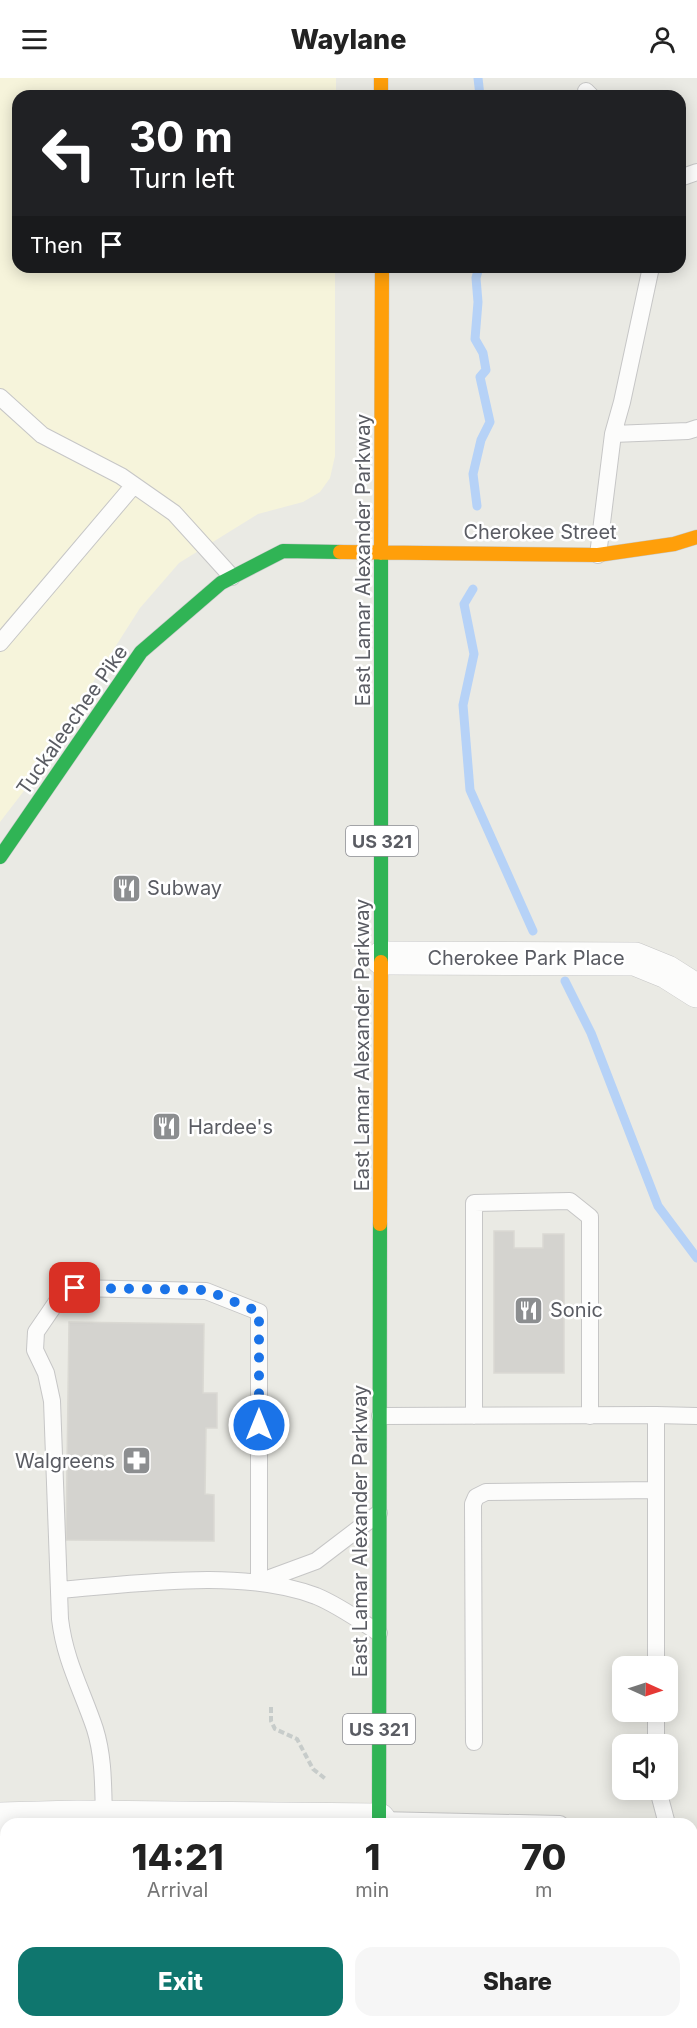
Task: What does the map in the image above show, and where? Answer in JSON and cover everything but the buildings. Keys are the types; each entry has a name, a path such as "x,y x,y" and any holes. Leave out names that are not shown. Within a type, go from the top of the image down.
{"main road":[{"name":"East Lamar Alexander Parkway","path":"379,1818 382,273"},
{"name":"Cherokee Street","path":"382,550 598,555 674,544 697,537"},
{"name":"Tuckaleechee Pike","path":"0,856 6,837 141,652 221,583 283,550 382,550"}],"street":[{"name":"Cherokee Park Place","path":"382,958 635,959 667,972 697,991"},
{"path":"52,1818 159,1818"}],"lane":[{"path":"598,555 612,434 622,402 650,273"},
{"path":"0,398 42,435 134,485 174,513 232,577"},
{"path":"612,434 688,431 697,428"},
{"path":"0,643 134,485"},
{"path":"474,1416 474,1203 570,1201 590,1217 590,1416"},
{"path":"104,1817 103,1759 96,1731 64,1649 59,1590 52,1401 46,1373 35,1350 36,1332 60,1296 75,1288 206,1290 259,1312 259,1582"},
{"path":"380,1416 697,1416"},
{"path":"656,1416 656,1656"},
{"path":"474,1743 473,1504 476,1497 486,1491 656,1490"},
{"path":"259,1582 315,1561 380,1512"},
{"path":"59,1590 164,1582 259,1582 328,1601 379,1633"},
{"path":"661,1800 665,1818"}],"path":[{"path":"271,1707 271,1721 275,1729 297,1739 313,1768 327,1780"}],"shaded area":[{"path":"0,78 336,78 336,90 12,90 12,273 335,273 335,456 330,478 320,492 303,502 258,514 179,563 140,608 96,677 57,748 0,822"}],"waterway":[{"path":"478,78 479,90"},
{"path":"477,273 475,339 483,353 486,370 480,377 490,422 481,440 473,474 477,506"},
{"path":"473,589 464,604 474,654 463,705 470,790 533,931"},
{"path":"565,981 591,1033 658,1206 697,1258"}],"traffic: fast":[{"path":"0,857 141,652 221,583 283,551 340,552"},
{"path":"381,553 381,962"},
{"path":"379,1818 380,1224"}],"traffic: slow":[{"path":"381,78 381,90"},
{"path":"381,553 382,273"},
{"path":"340,552 598,555 674,544 697,537"},
{"path":"380,1224 381,962"}],"place":[{"name":"Subway","path":"126,888"},
{"name":"Hardee's","path":"167,1127"},
{"name":"Sonic","path":"529,1310"},
{"name":"Walgreens","path":"136,1461"}],"route":[{"path":"75,1288 206,1290 259,1312 259,1425"}]}
